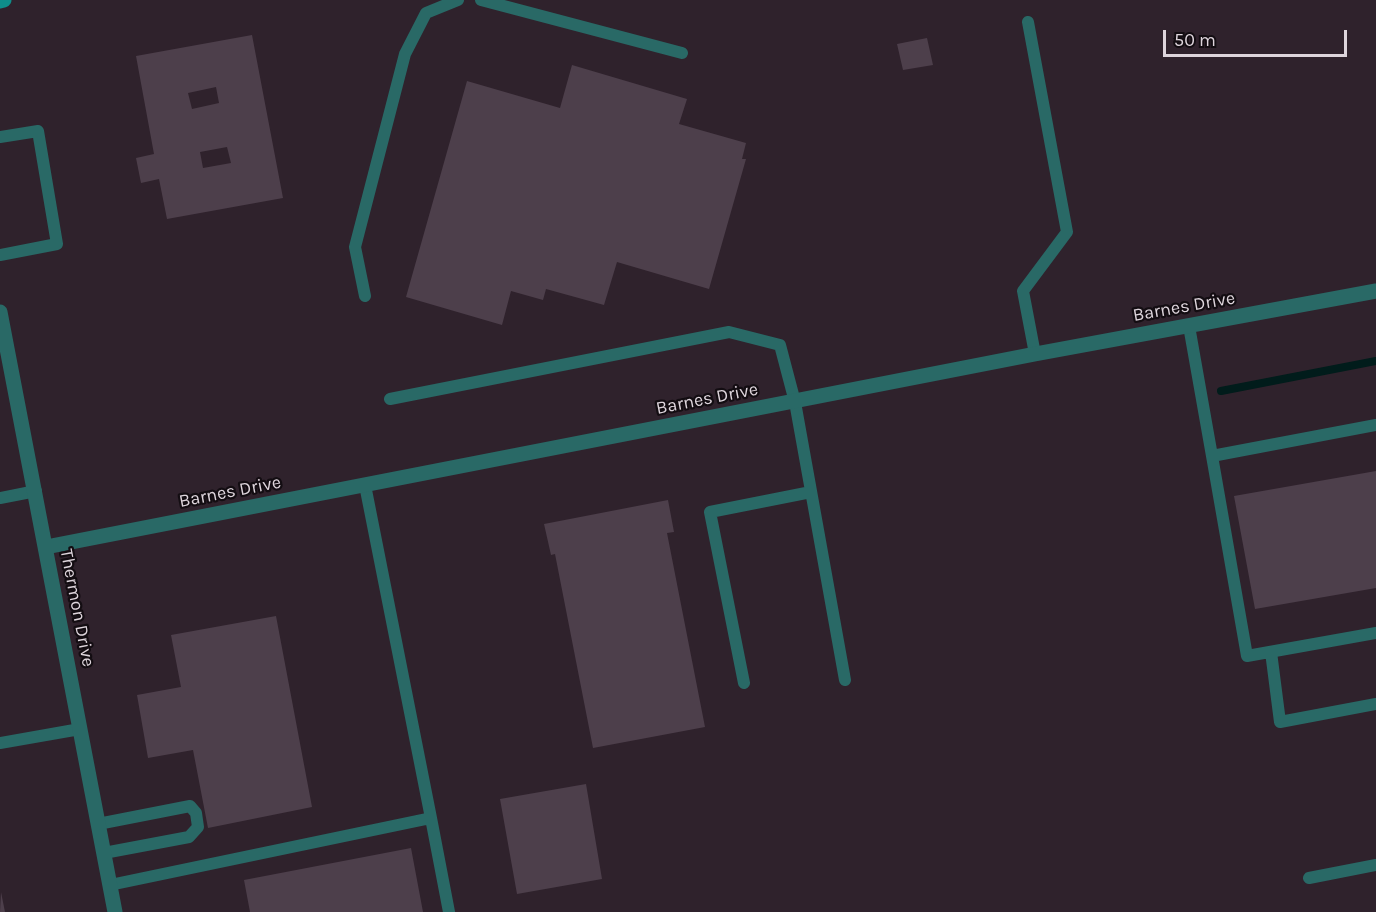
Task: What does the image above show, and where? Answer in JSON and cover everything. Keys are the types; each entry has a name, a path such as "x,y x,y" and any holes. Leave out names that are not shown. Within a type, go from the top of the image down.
{"main road":[{"path":"0,1 4,0"}],"street":[{"name":"Barnes Drive","path":"46,547 1035,354 1376,291"},
{"name":"Thermon Drive","path":"0,312 36,490 115,912"}],"lane":[{"path":"365,296 355,248 405,54 426,13 458,0"},
{"path":"482,0 682,53"},
{"path":"1028,22 1067,232 1023,291 1035,354"},
{"path":"0,137 38,131 57,244 0,255"},
{"path":"1189,326 1247,656 1376,633"},
{"path":"390,399 729,332 780,345 795,402 845,680"},
{"path":"1212,456 1376,425"},
{"path":"365,485 449,912"},
{"path":"0,498 36,490"},
{"path":"744,683 710,512 811,492"},
{"path":"1271,652 1280,722 1376,704"},
{"path":"0,742 80,729"},
{"path":"98,824 190,806 196,813 198,827 189,837 104,853"},
{"path":"110,885 431,818"},
{"path":"1309,878 1376,865"}],"building":[{"path":"252,35 283,198 167,219 159,179 141,183 136,158 154,154 136,56","holes":["216,87 219,103 192,109 188,93","227,147 231,163 203,168 200,152"]},
{"path":"927,38 933,65 903,70 897,44"},
{"path":"572,65 687,99 679,124 746,143 742,159 746,159 709,289 617,262 604,305 546,289 543,300 511,291 502,325 406,297 467,81 560,108"},
{"path":"1376,471 1376,588 1255,609 1234,496"},
{"path":"668,500 674,532 667,533 705,727 593,748 555,554 551,555 544,524"},
{"path":"276,616 312,807 208,828 193,750 148,758 137,695 181,687 171,635"},
{"path":"586,784 602,879 517,894 500,799"},
{"path":"411,848 423,912 250,912 244,880"},
{"path":"1,892 5,912 0,912"}],"waterway":[{"path":"1221,391 1376,361"}]}
